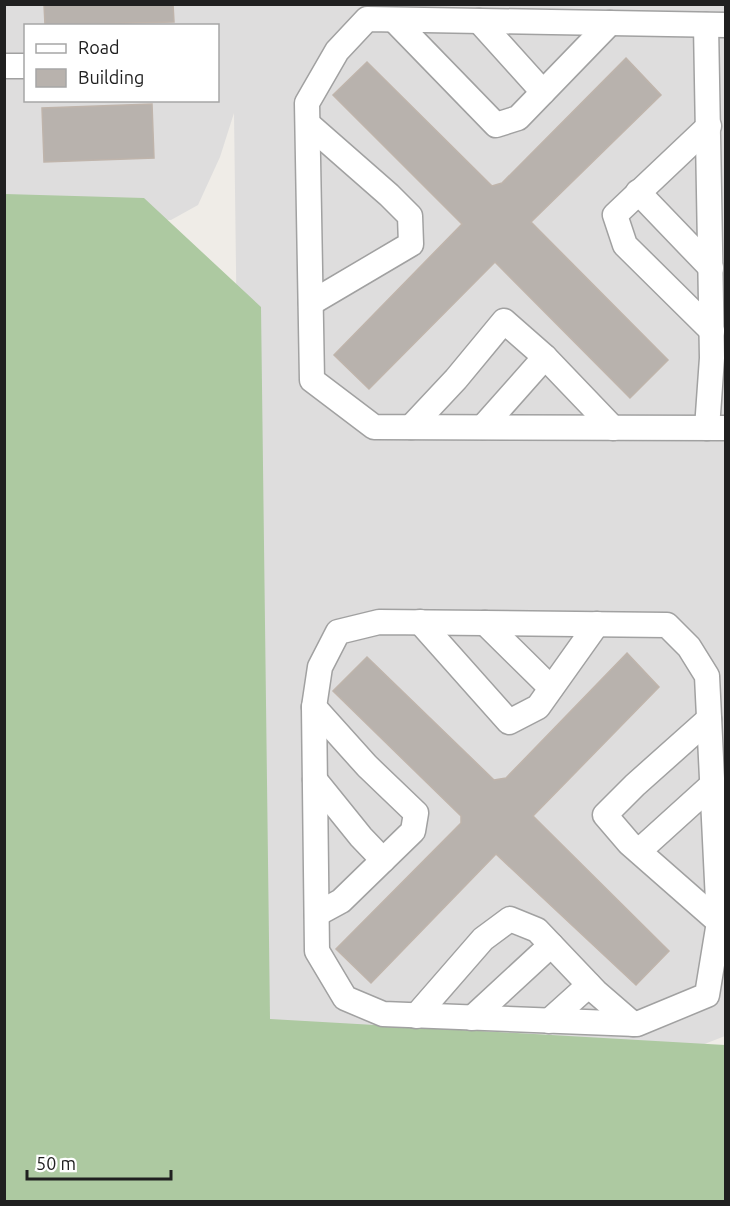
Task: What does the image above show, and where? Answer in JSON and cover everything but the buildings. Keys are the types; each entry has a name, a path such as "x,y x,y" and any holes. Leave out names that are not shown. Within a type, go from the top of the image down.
{"lane":[{"path":"367,12 394,20 716,25 709,126 712,358 716,428 374,427 312,380 307,102 337,51 367,12"},
{"path":"394,20 496,124 518,118 610,23"},
{"path":"479,21 543,92"},
{"path":"4,66 24,66"},
{"path":"308,124 410,216 411,244 311,303"},
{"path":"709,126 615,215 625,245 712,331"},
{"path":"638,192 711,268"},
{"path":"411,427 456,379 504,321 545,357 613,428"},
{"path":"483,427 545,357"},
{"path":"707,995 719,922 707,676 689,647 667,625 379,622 338,632 320,667 314,707 317,951 345,998 383,1014 633,1024 707,995 726,971"},
{"path":"420,622 509,722 538,707 597,624"},
{"path":"485,623 551,688"},
{"path":"314,707 367,766 416,813 413,831 341,901 317,914"},
{"path":"709,719 605,815 639,851 719,922"},
{"path":"315,780 360,837 383,860"},
{"path":"639,851 713,784"},
{"path":"416,1016 483,939 510,919 537,930 589,985 633,1024"},
{"path":"472,1018 551,945"},
{"path":"549,1020 589,985"}],"shaded area":[{"path":"5,5 725,5 725,1036 679,1054 246,1042 234,113 220,157 198,205 171,220 5,216"}],"green space":[{"path":"5,194 144,198 261,307 270,1019 725,1045 725,1201 5,1202"}]}
